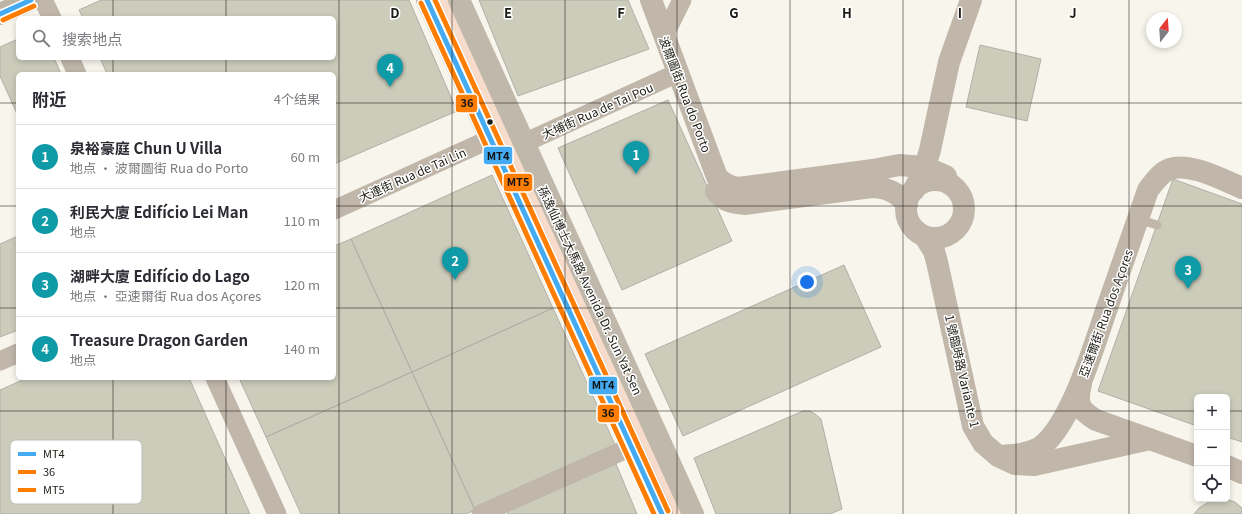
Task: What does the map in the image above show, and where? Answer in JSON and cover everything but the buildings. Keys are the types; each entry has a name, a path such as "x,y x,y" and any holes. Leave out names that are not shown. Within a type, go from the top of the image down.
{"main road":[{"path":"0,14 31,0"},
{"path":"427,0 662,514"},
{"name":"孫逸仙博士大馬路 Avenida Dr. Sun Yat Sen","path":"459,0 693,514"}],"street":[{"path":"44,0 51,16"},
{"name":"波爾圖街 Rua do Porto","path":"642,0 702,158 717,193 726,200 733,203 745,204 871,187 880,187 892,191 901,197 910,197"},
{"name":"波爾圖街 Rua do Porto","path":"651,0 717,177 731,188 873,170 899,165 923,156 930,150"},
{"path":"664,36 682,0"},
{"path":"910,197 930,150 949,62 971,0"},
{"path":"71,60 76,72"},
{"name":"大埔街 Rua de Tai Pou","path":"524,143 671,76"},
{"name":"大連街 Rua de Tai Lin","path":"336,209 490,139"},
{"path":"930,150 950,182"},
{"name":"1 號臨時路 Variante 1","path":"930,150 938,151 950,182 961,195 964,205 964,215 954,232 948,249 944,290"},
{"name":"亞速爾街 Rua dos Açores","path":"998,456 1021,454 1039,448 1055,432 1064,418 1072,404 1147,222 1148,190 1157,178 1170,169 1187,167 1242,188"},
{"path":"910,197 923,183 934,180 950,182"},
{"name":"1 號臨時路 Variante 1","path":"910,197 906,212 908,220 918,233 925,237 934,251 938,262 973,426 983,443 998,456 1015,464 1034,465 1150,439"},
{"path":"925,237 935,239 945,237 954,232"},
{"path":"0,361 16,354"},
{"path":"1085,371 1079,392 1079,404 1085,413 1096,420 1194,455"},
{"path":"216,380 278,514"},
{"path":"481,514 631,447"}],"shaded area":[{"path":"437,0 450,0 684,514 671,514"}],"transit line":[{"name":"MT4","path":"0,14 31,0"},
{"name":"MT4","path":"427,0 662,514"},
{"name":"MT5","path":"435,0 668,511"},
{"name":"36","path":"421,3 654,514"},
{"name":"36","path":"3,20 34,6"}],"place":[{"name":"Treasure Dragon Garden","path":"390,87"},
{"name":"泉裕豪庭 Chun U Villa","path":"636,174"},
{"name":"利民大廈 Edifício Lei Man","path":"455,280"},
{"name":"湖畔大廈 Edifício do Lago","path":"1188,289"}]}
